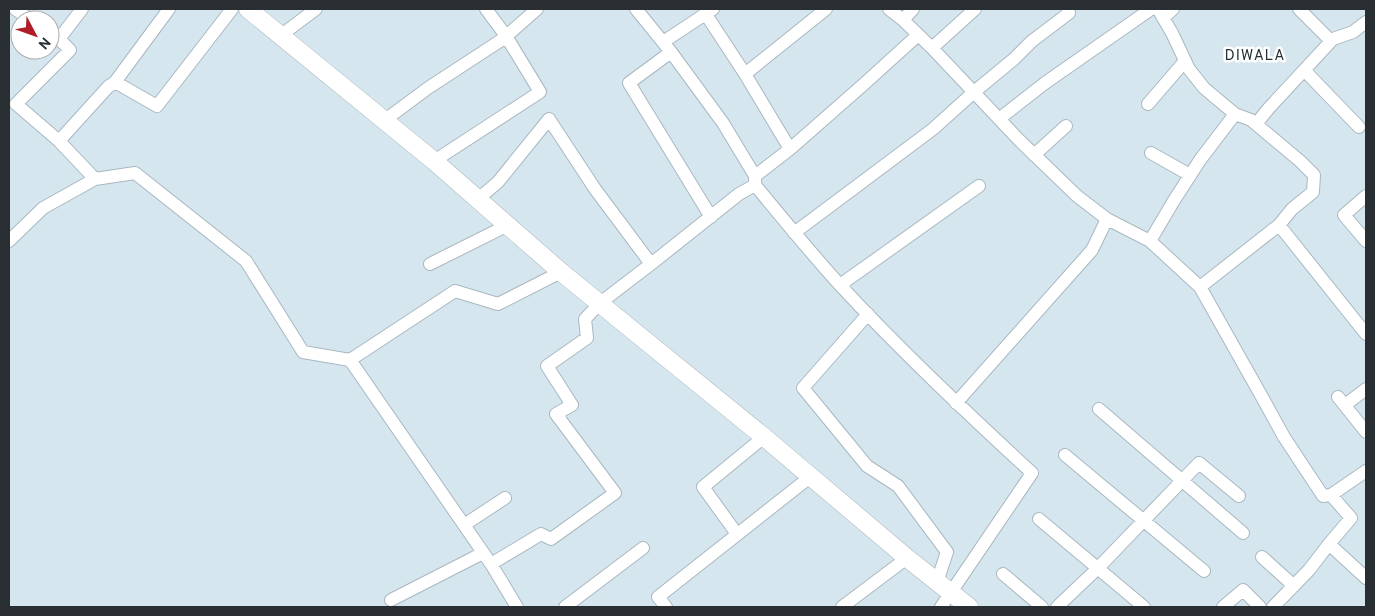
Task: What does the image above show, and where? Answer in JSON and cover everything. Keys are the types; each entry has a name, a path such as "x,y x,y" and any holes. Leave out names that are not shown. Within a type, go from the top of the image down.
{"street":[{"path":"60,31 82,9"},
{"path":"58,141 108,87 115,82 170,9"},
{"path":"115,82 157,106 232,9"},
{"path":"248,9 434,161 561,272 969,607"},
{"path":"280,36 316,9"},
{"path":"434,161 540,92 506,36 486,9"},
{"path":"385,120 428,88 506,36 537,9"},
{"path":"636,9 671,52 723,123 755,181 794,233 840,285 956,403 1032,473 941,607"},
{"path":"745,74 826,9"},
{"path":"889,9 932,48 999,119 1077,196 1107,219 1150,241 1200,287 1284,437 1323,496 1331,495 1366,471"},
{"path":"903,20 913,9"},
{"path":"932,48 975,9"},
{"path":"794,233 933,129 1032,42 1070,13 1068,9"},
{"path":"999,119 1045,83 1150,9"},
{"path":"1173,9 1160,13 1172,33 1188,70 1204,88 1235,114 1251,120 1314,175 1312,192 1292,209 1279,225 1200,287"},
{"path":"1300,9 1331,42"},
{"path":"663,42 709,11 790,149"},
{"path":"1256,124 1333,39 1353,32 1366,22"},
{"path":"491,564 541,534 552,539 615,493 556,414 572,405 547,366 588,338 585,319 600,303 755,181 918,35"},
{"path":"60,41 70,50 12,108 58,141 95,179"},
{"path":"671,52 629,83 711,217"},
{"path":"1148,104 1185,61"},
{"path":"1304,70 1358,127"},
{"path":"1150,241 1190,175 1235,114"},
{"path":"478,198 498,182 549,119 595,189 651,264"},
{"path":"1034,154 1066,126"},
{"path":"1152,153 1190,175"},
{"path":"9,241 43,208 95,179 135,173 246,261 303,352 350,360 454,291 498,304 561,272"},
{"path":"840,285 979,186"},
{"path":"1366,196 1344,215 1366,241"},
{"path":"956,403 1092,250 1107,219"},
{"path":"430,264 508,225"},
{"path":"1279,225 1366,334"},
{"path":"868,314 803,388 867,466 898,486 947,552 937,582"},
{"path":"350,360 491,564 513,606"},
{"path":"1366,389 1341,401 1366,432"},
{"path":"1099,409 1243,533"},
{"path":"737,534 703,488 764,437"},
{"path":"1065,455 1204,570"},
{"path":"1057,607 1098,568 1199,463 1239,496"},
{"path":"666,607 658,597 810,477"},
{"path":"1273,607 1309,570 1351,518 1331,495"},
{"path":"464,525 505,498"},
{"path":"1039,519 1144,607"},
{"path":"1329,544 1366,578"},
{"path":"566,607 643,548"},
{"path":"391,600 483,553"},
{"path":"1262,557 1294,586"},
{"path":"842,607 907,558"},
{"path":"1003,574 1042,607"},
{"path":"1223,607 1243,590 1260,607"}],"district":[{"name":"DIWALA","path":"1255,56"}]}
